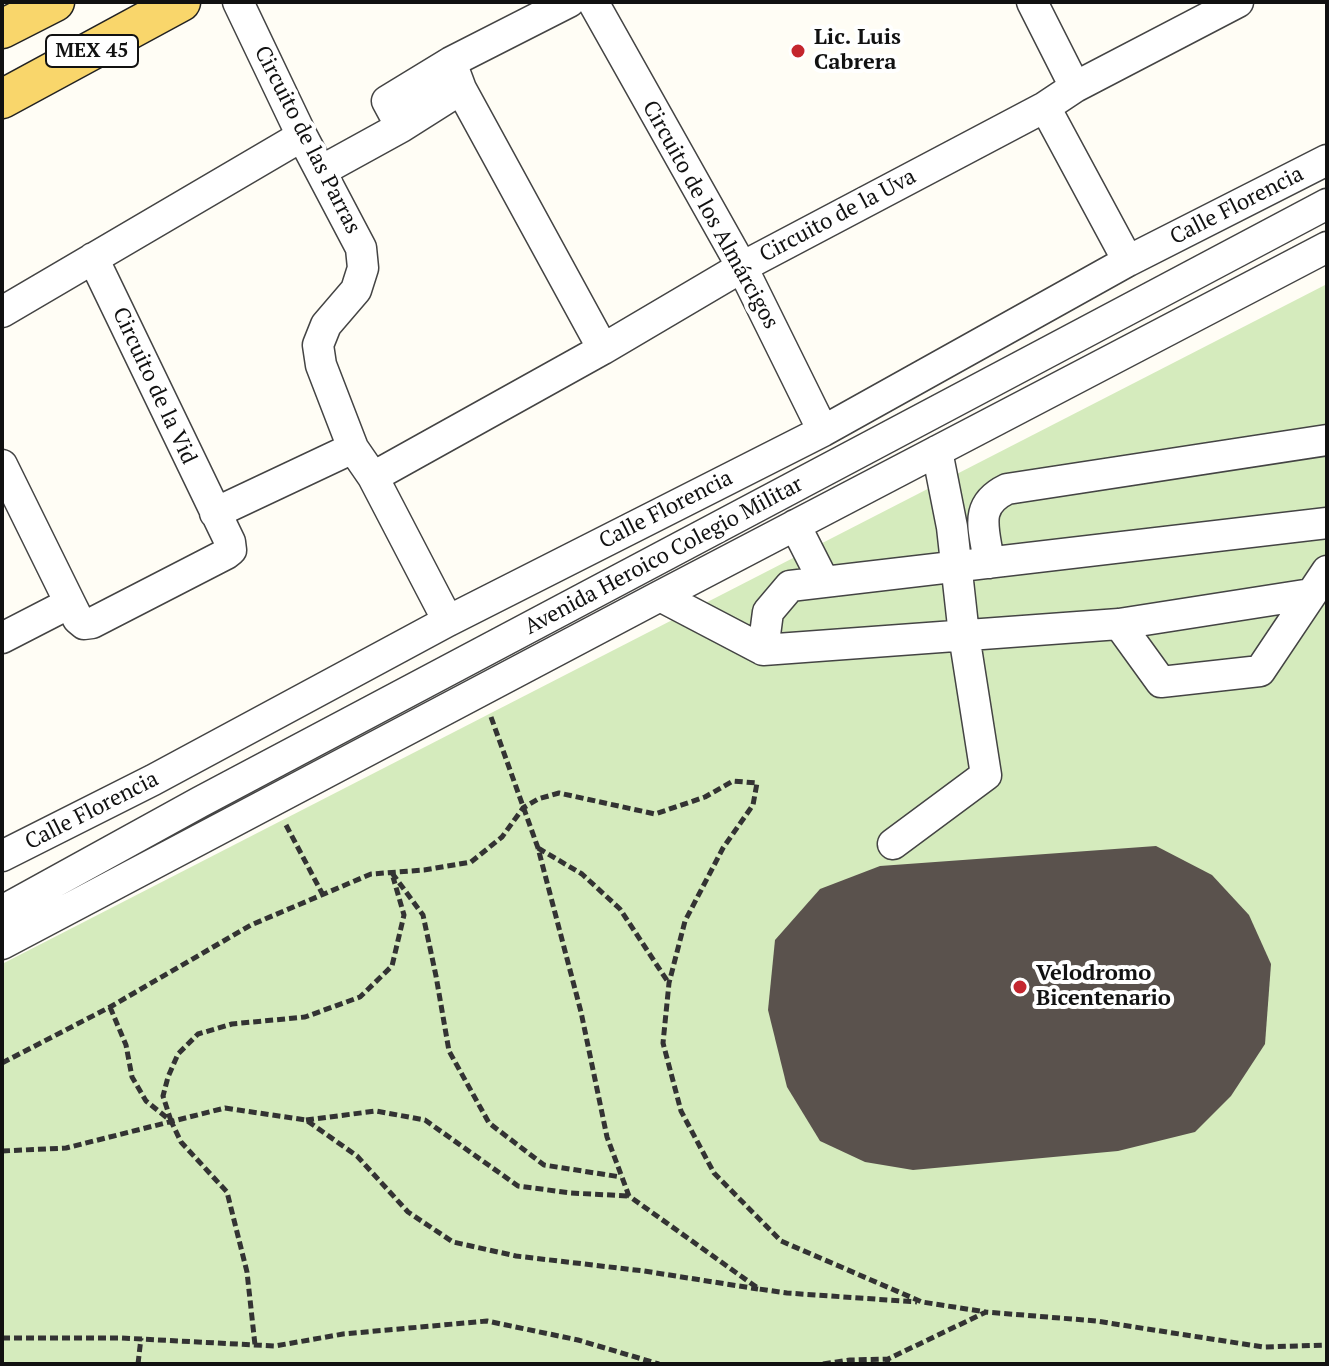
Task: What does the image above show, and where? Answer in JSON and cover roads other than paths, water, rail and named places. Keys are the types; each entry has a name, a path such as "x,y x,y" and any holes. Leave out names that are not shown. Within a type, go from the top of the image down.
{"main road":[{"name":"MEX 45","path":"2,29 55,2"},
{"name":"MEX 45","path":"2,99 181,2"}],"street":[{"name":"Circuito de las Parras","path":"238,2 302,136 361,248 363,268 356,290 326,325 318,345 321,365 353,448 373,477 448,621"},
{"path":"321,171 401,127 456,76 569,2"},
{"name":"Circuito de los Almárcigos","path":"593,2 742,267 823,431"},
{"path":"1032,2 1075,87"},
{"name":"Circuito de la Uva","path":"373,477 603,349 742,267 1238,2"},
{"path":"456,76 603,349"},
{"path":"1045,107 1128,261"},
{"path":"2,312 302,136"},
{"name":"Calle Florencia","path":"5,846 153,780 448,621 823,431 1128,261 1327,160"},
{"name":"Avenida Heroico Colegio Militar","path":"2,911 200,802 1327,204"},
{"name":"Avenida Heroico Colegio Militar","path":"2,944 1327,247"},
{"name":"Circuito de la Vid","path":"70,603 78,619 84,624 92,623 231,550 230,542 93,258"},
{"path":"989,563 982,514 992,496 1007,489 1327,440"},
{"path":"215,513 353,448"},
{"path":"893,844 986,775 964,635 952,527 937,451"},
{"path":"2,465 70,603 2,638"},
{"path":"763,650 768,612 790,586 1327,523"},
{"path":"795,525 824,582"},
{"path":"660,596 763,650 1119,624 1319,582"},
{"path":"1119,624 1161,682 1260,671 1319,582"},
{"path":"153,780 200,802"}],"place":[{"name":"Lic. Luis Cabrera","path":"798,51"},
{"name":"Velodromo Bicentenario","path":"1020,987"}]}
